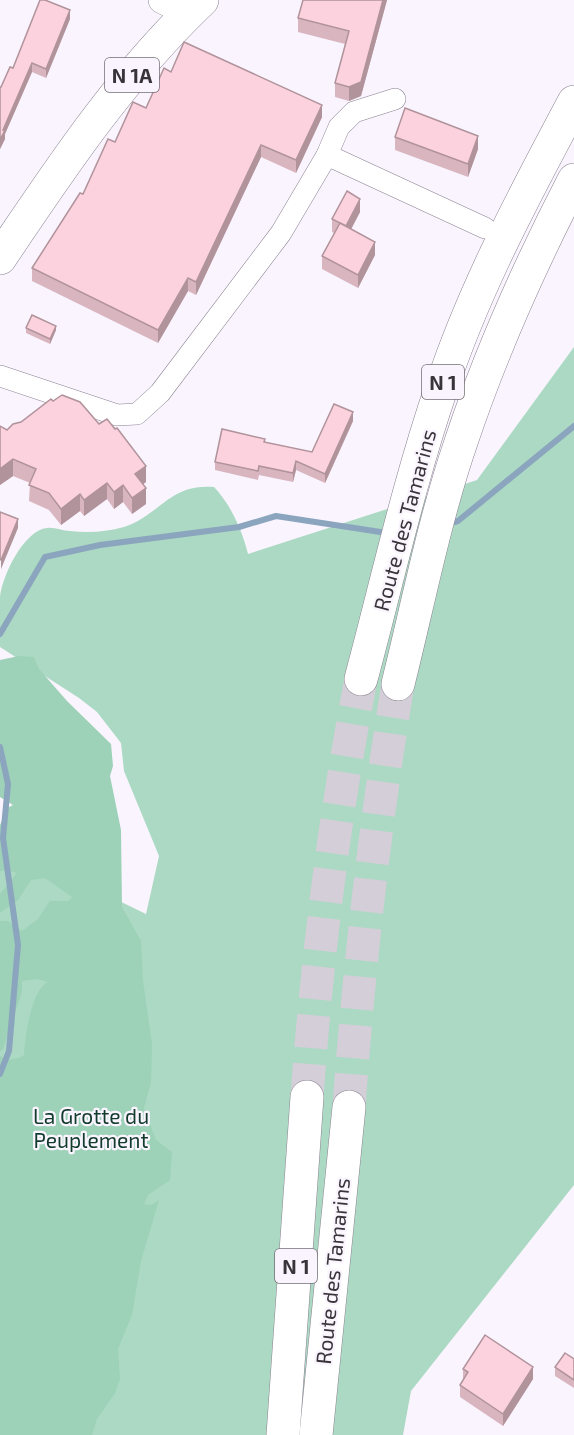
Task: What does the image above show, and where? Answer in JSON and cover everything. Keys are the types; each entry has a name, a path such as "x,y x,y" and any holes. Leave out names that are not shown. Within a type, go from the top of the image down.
{"main road":[{"name":"N 1A","path":"2,251 69,155 143,61 178,3"},
{"name":"Route des Tamarins","path":"361,679 421,455 453,356 510,225 574,102"},
{"name":"Route des Tamarins","path":"398,684 460,443 491,359 537,250 574,180"},
{"name":"Route des Tamarins","path":"283,1435 307,1097"},
{"name":"Route des Tamarins","path":"316,1435 349,1107"}],"street":[{"path":"0,376 117,415 137,414 160,393 281,233 327,155 339,127 354,112 394,99"},
{"path":"327,155 485,228"}],"green space":[{"path":"574,347 574,1185 411,1391 403,1435 0,1435 0,843 146,914 159,856 124,771 121,743 97,712 0,647 0,597 10,566 23,545 38,531 50,528 90,532 124,527 136,522 176,495 199,487 214,487 226,502 243,536 248,554 477,480"},
{"name":"La Grotte du Peuplement","path":"19,656 34,657 39,669 67,701 111,744 113,766 110,776 121,830 122,907 141,941 143,981 152,1044 151,1082 144,1108 156,1140 172,1152 170,1180 148,1195 144,1204 151,1205 159,1200 141,1261 132,1315 118,1349 120,1379 115,1393 97,1419 92,1435 0,1435 0,1077 3,1072 0,1069 0,1056 7,1060 24,1055 33,1004 37,994 48,982 37,979 22,981 22,992 3,1049 0,1051 0,921 8,921 22,931 38,919 50,901 68,901 72,897 45,878 31,880 18,900 0,913 0,894 17,873 7,870 0,871 0,825 7,808 13,805 0,797 0,660"}],"building":[{"path":"40,0 70,10 46,69 32,63 0,140 0,87 10,67 13,68"},
{"path":"303,0 383,0 361,82 349,87 335,83 349,31 298,18"},
{"path":"184,42 322,105 296,160 261,145 196,282 188,278 158,330 32,268 80,193 83,194 108,139 115,142 133,102 146,108 164,68 171,72"},
{"path":"405,108 478,136 468,164 395,137"},
{"path":"347,191 360,199 346,226 332,219"},
{"path":"340,223 375,242 358,275 322,256"},
{"path":"32,315 56,326 50,339 26,328"},
{"path":"62,395 80,402 99,424 107,419 115,429 117,428 146,466 135,474 146,488 132,498 123,485 114,492 107,483 84,500 80,494 61,509 49,493 29,485 36,469 13,459 0,469 0,426 7,430 51,399 53,401"},
{"path":"334,404 353,412 325,474 296,461 293,473 259,466 258,471 215,462 222,429 265,439 264,442 312,452"},
{"path":"0,512 18,519 1,560 0,559"},
{"path":"485,1335 533,1367 503,1414 460,1385 468,1372 463,1369"},
{"path":"565,1353 574,1359 574,1380 555,1367"}],"waterway":[{"path":"447,524 458,521 574,426"},
{"path":"0,634 45,557 100,545 239,527 276,516 387,533"},
{"path":"0,747 8,784 3,838 18,945 9,1051 0,1074"}],"tunnel":[{"path":"307,1097 328,888 361,679"},
{"path":"349,1107 369,895 398,684"}]}
